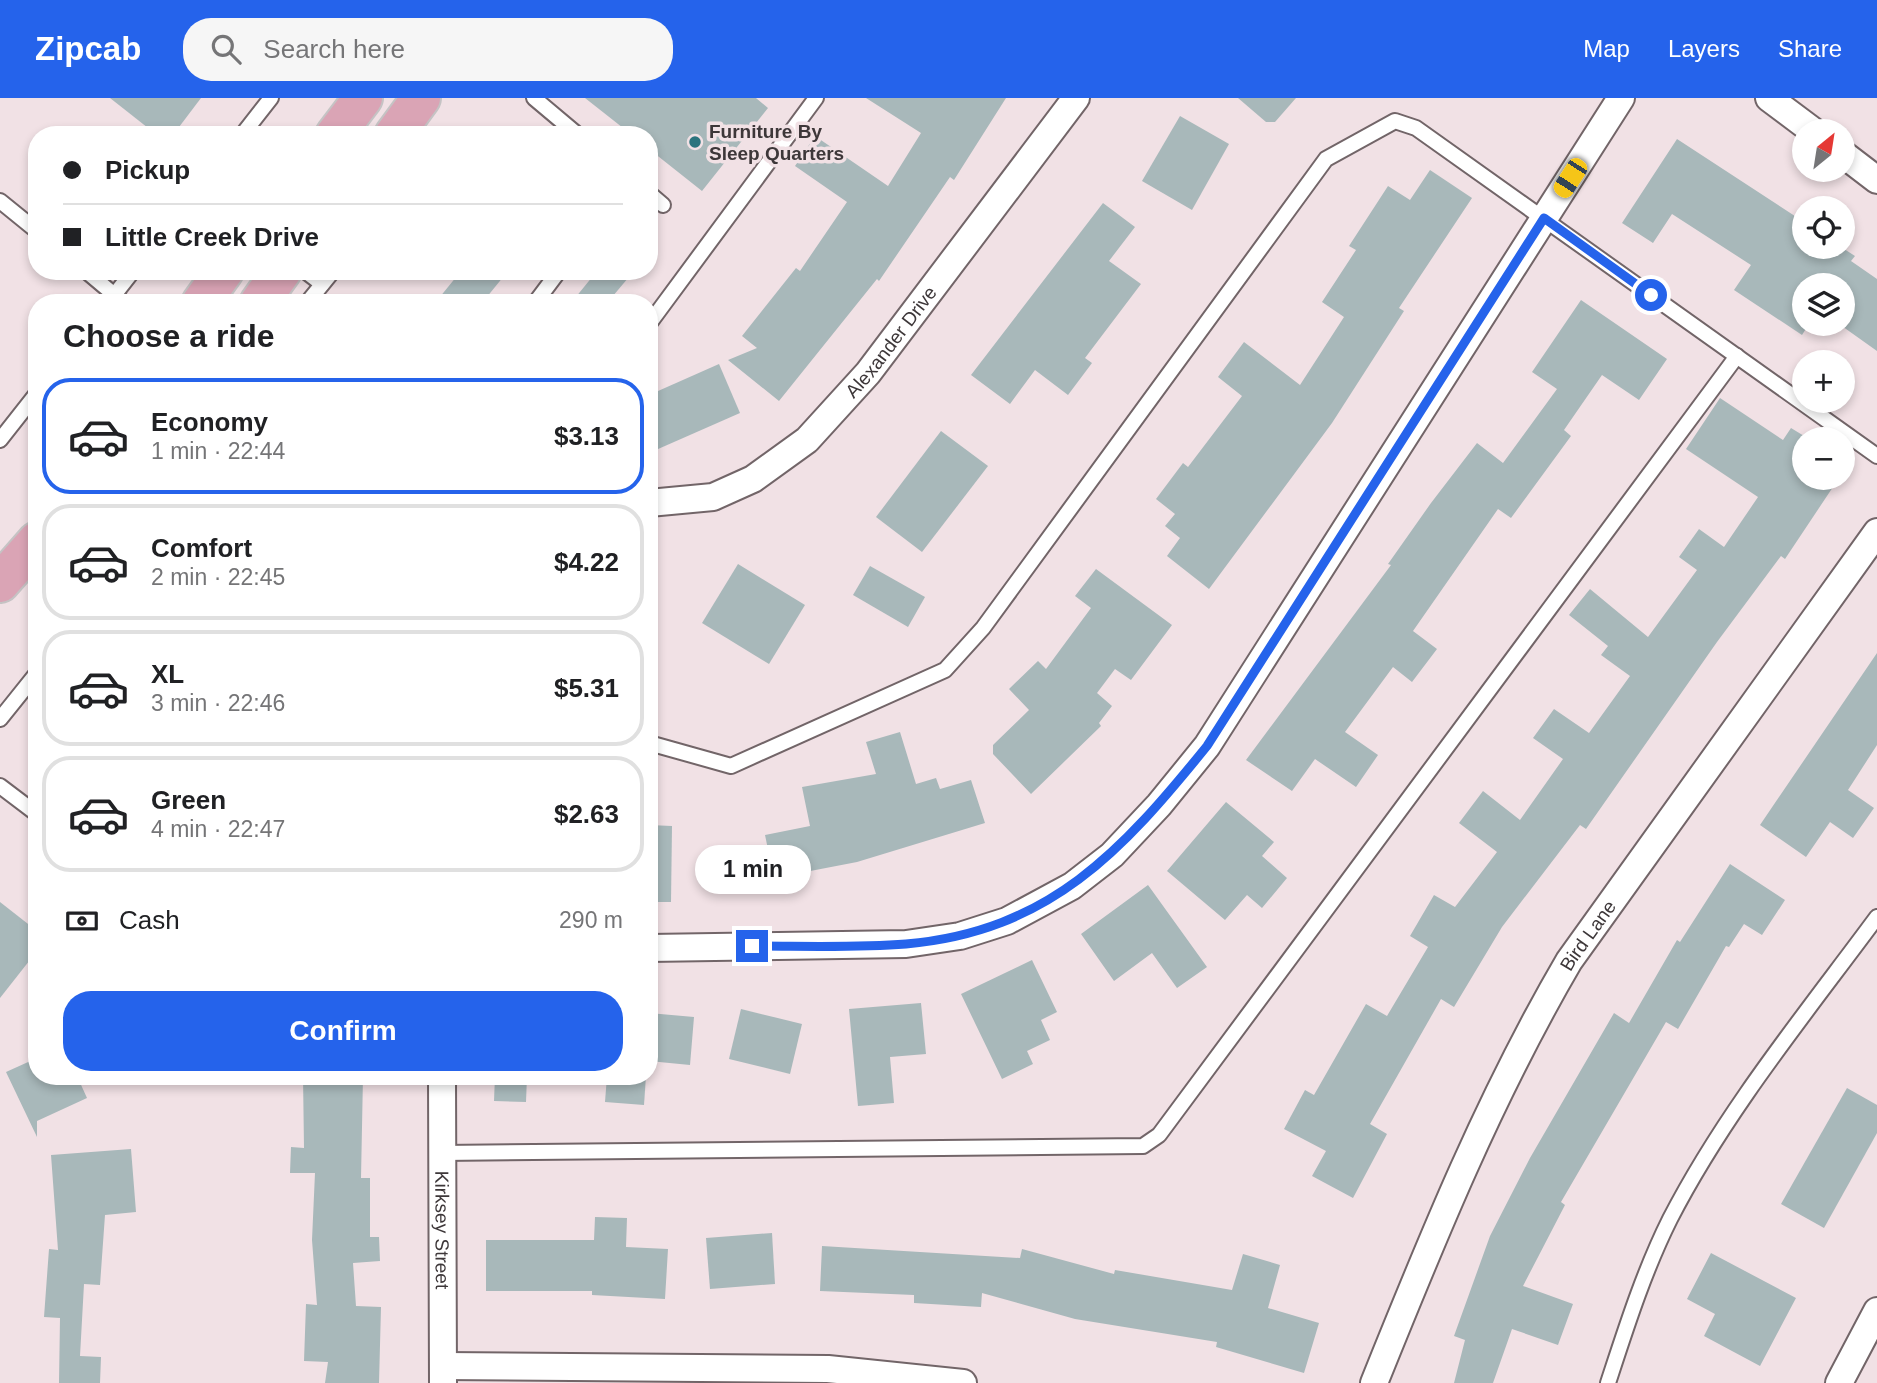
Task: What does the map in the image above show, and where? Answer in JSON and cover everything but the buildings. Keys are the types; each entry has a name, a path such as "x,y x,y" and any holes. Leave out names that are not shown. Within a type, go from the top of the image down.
{"main road":[{"path":"342,126 363,98"},
{"path":"401,126 421,98"},
{"path":"0,583 28,551"}],"street":[{"name":"Alexander Drive","path":"658,502 713,497 754,479 807,440 868,373 1076,98"},
{"path":"658,948 906,944 960,936 1018,915 1072,886 1112,855 1159,805 1207,746 1621,98"},
{"path":"1769,98 1797,119"},
{"path":"1855,163 1877,180"},
{"name":"Bird Lane","path":"1374,1383 1451,1193 1528,1030 1569,961 1877,531"},
{"name":"Kirksey Street","path":"442,1085 443,1375"},
{"path":"1839,1383 1867,1352 1877,1311"},
{"path":"443,1375 828,1369 963,1383"}],"lane":[{"path":"534,98 567,126"},
{"path":"658,312 816,98"},
{"path":"249,126 269,99"},
{"path":"658,746 731,766 945,670 983,628 1326,159 1395,121 1416,128 1877,456"},
{"path":"0,201 28,224"},
{"path":"658,201 663,205"},
{"path":"95,280 110,294"},
{"path":"317,280 322,284"},
{"path":"314,294 325,280"},
{"path":"442,1153 1143,1146 1159,1135 1737,356"},
{"path":"0,440 28,404"},
{"path":"0,719 28,684"},
{"path":"0,786 28,807"},
{"path":"1608,1383 1629,1319 1676,1209 1714,1143 1877,917"}],"place":[{"name":"Furniture By Sleep Quarters","path":"695,142"}],"route":[{"path":"752,946 906,944 960,936 1007,921 1072,886 1112,855 1159,805 1207,746 1257,663 1544,218 1651,295"}]}
